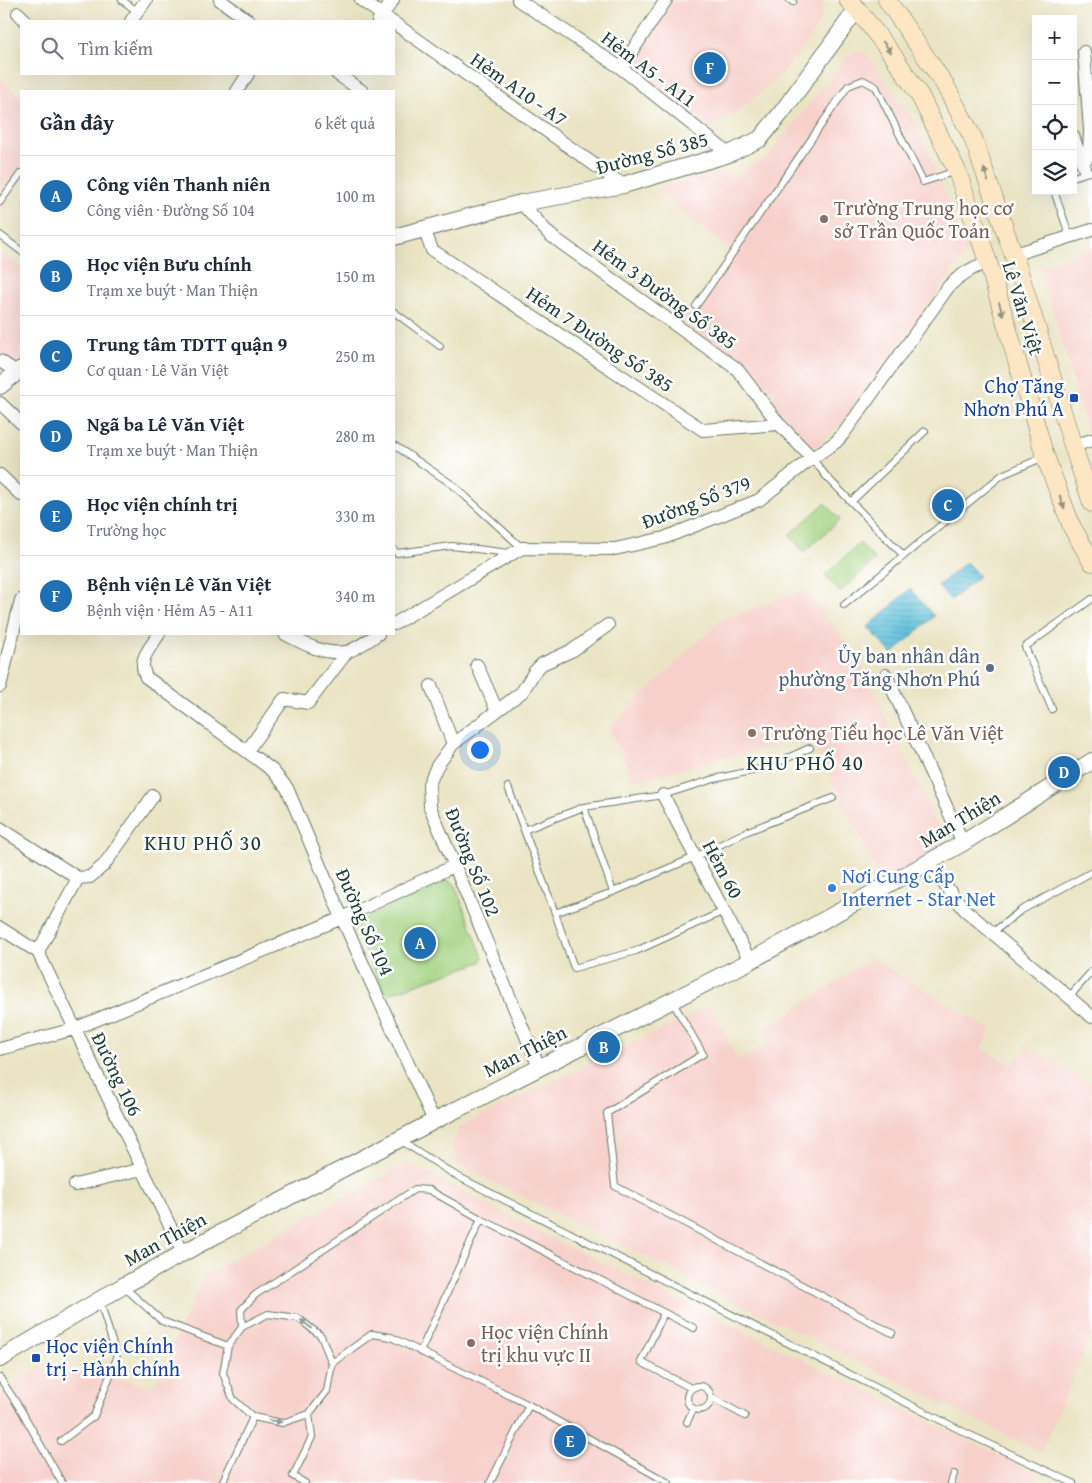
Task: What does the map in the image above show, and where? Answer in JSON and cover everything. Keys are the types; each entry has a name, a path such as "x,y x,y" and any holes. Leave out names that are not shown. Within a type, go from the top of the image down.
{"main road":[{"name":"Lê Văn Việt","path":"887,0 945,85 973,138 1018,268 1072,446 1092,503"},
{"name":"Lê Văn Việt","path":"855,3 920,96 958,171 988,262 1045,456 1072,527 1092,562"},
{"path":"988,262 1012,255"},
{"path":"1045,456 1072,446"}],"street":[{"path":"135,17 146,0"},
{"path":"220,0 248,20"},
{"name":"Hẻm A10 - A7","path":"361,0 386,20"},
{"path":"386,20 393,0"},
{"name":"Hẻm A5 - A11","path":"518,0 621,68 729,154"},
{"path":"621,68 666,0"},
{"name":"Đường Số 385","path":"395,237 521,203 623,185 729,154 760,140 782,112 855,3"},
{"name":"Hẻm A10 - A7","path":"395,26 623,185"},
{"path":"1083,52 1090,130 1089,153 1083,172"},
{"path":"237,90 247,75"},
{"path":"339,75 361,90"},
{"path":"1077,150 1083,172"},
{"name":"Hẻm 3 Đường Số 385","path":"521,203 550,235 737,369 778,424 812,458"},
{"name":"Hẻm 7 Đường Số 385","path":"424,229 432,250 703,430 778,424"},
{"path":"1012,255 1092,230"},
{"name":"Đường Số 379","path":"517,551 615,549 664,538 759,500 812,458 836,442 949,286 960,275 973,267 988,262"},
{"path":"0,361 19,371 0,386"},
{"path":"0,403 20,422"},
{"path":"1072,446 1092,440"},
{"path":"0,475 20,494"},
{"path":"395,623 517,551"},
{"path":"0,686 20,604"},
{"name":"Đường Số 102","path":"539,1067 430,807 429,784 437,766 453,744 522,692 535,671 542,664 573,650 608,625"},
{"path":"158,635 142,660 142,668 146,677 247,751 284,699 308,703 348,652 376,635"},
{"path":"288,635 325,652 348,652"},
{"path":"477,665 497,712"},
{"path":"886,675 963,843"},
{"path":"430,686 453,744"},
{"name":"Đường Số 104","path":"247,751 272,770 287,788 342,918 434,1121"},
{"name":"Man Thiện","path":"0,1359 123,1286 183,1253 434,1121 750,961 963,843 1091,763"},
{"name":"Hẻm 60","path":"664,795 750,961"},
{"path":"0,828 78,878 90,877 104,865 154,796"},
{"path":"927,863 965,910 1092,1017"},
{"path":"0,1049 74,1029 342,918 454,866"},
{"path":"0,928 38,952 78,878"},
{"name":"Đường 106","path":"38,952 183,1253"},
{"path":"74,1185 142,1169"}],"lane":[{"path":"122,0 135,17"},
{"path":"696,306 848,86 863,80 876,87 923,182 958,171"},
{"path":"0,202 20,174"},
{"path":"1055,195 1070,237"},
{"path":"0,235 20,250"},
{"path":"395,313 440,346"},
{"path":"851,502 925,431"},
{"path":"395,446 453,485 517,551"},
{"path":"844,605 1002,475 1045,456"},
{"path":"812,458 826,476 904,556"},
{"path":"395,551 397,553 452,546 517,551"},
{"path":"1052,709 1025,647 1092,599"},
{"path":"524,830 584,807 664,795 714,779 765,768 810,748"},
{"path":"508,788 574,968 636,951 724,911"},
{"path":"555,913 613,892 695,857 748,831 833,798"},
{"path":"584,807 613,892"},
{"path":"992,933 1020,911 1092,872"},
{"path":"1069,996 1092,971"},
{"path":"672,1000 703,1054 607,1113 616,1186 892,1333"},
{"path":"399,1140 455,1175 968,1434 1073,1483"},
{"path":"242,1327 241,1310 255,1295 415,1189 429,1190 481,1219 694,1328"},
{"path":"420,1352 481,1219"},
{"path":"123,1286 162,1321 228,1346"},
{"path":"61,1441 94,1416 117,1358 100,1300"},
{"path":"664,1313 641,1362 692,1388"},
{"path":"268,1314 298,1318 321,1336 332,1363 327,1392 309,1414 282,1423 254,1417 232,1399 223,1373 228,1346 242,1327 268,1314"},
{"path":"332,1363 372,1334 391,1337 529,1405 669,1483"},
{"path":"0,1378 21,1410 62,1483"},
{"path":"712,1398 707,1408 702,1410 693,1409 689,1406 686,1396 692,1388 700,1385 709,1390 712,1398 745,1416"},
{"path":"490,1483 529,1405"},
{"path":"687,1422 693,1409"},
{"path":"305,1483 293,1476 312,1437 309,1414"},
{"path":"222,1483 254,1417"},
{"path":"951,1483 954,1474"}],"shaded area":[{"path":"673,0 823,0 821,22 784,72 742,108 711,129 628,64"},
{"name":"Trường Trung học cơ sở Trần Quốc Toản","path":"854,51 865,52 917,126 968,250 841,425 814,448 770,407 776,393 682,321 731,251 656,189 722,172 730,175 740,174 768,156 837,69"},
{"path":"0,80 20,96 20,181 0,215"},
{"path":"1092,247 1092,432 1088,433 1040,266"},
{"path":"0,251 20,265 20,360 11,365 0,358"},
{"name":"Trường Tiểu học Lê Văn Việt","path":"804,590 857,656 949,849 884,885 811,738 742,753 634,781 609,728 696,643 724,619"},
{"path":"872,958 992,1030 982,1049 1013,1065 1027,1047 1092,1084 1092,1334 1041,1452 457,1163 452,1145 461,1126 711,1006 738,1060 769,1045 764,1031"},
{"name":"Học viện Chính trị khu vực II","path":"408,1162 537,1231 1038,1474 1033,1483 0,1483 0,1392 43,1366 154,1386 205,1275"}],"green space":[{"path":"825,503 840,520 804,552 789,535"},
{"path":"860,543 875,560 840,592 825,575"},
{"path":"448,880 454,883 483,957 481,962 391,993 384,992 355,929 359,921"}],"water":[{"path":"966,562 979,576 951,600 938,586"},
{"path":"910,589 934,616 892,654 868,627"}],"place":[{"name":"Bệnh viện Lê Văn Việt","path":"710,68"},
{"name":"Trường Trung học cơ sở Trần Quốc Toản","path":"824,219"},
{"name":"Chợ Tăng Nhơn Phú A","path":"1074,398"},
{"name":"Trung tâm TDTT quận 9","path":"948,505"},
{"name":"Ủy ban nhân dân phường Tăng Nhơn Phú","path":"990,668"},
{"name":"Trường Tiểu học Lê Văn Việt","path":"752,733"},
{"name":"Ngã ba Lê Văn Việt","path":"1064,772"},
{"name":"Nơi Cung Cấp Internet - Star Net","path":"832,888"},
{"name":"Công viên Thanh niên","path":"420,943"},
{"name":"Học viện Bưu chính","path":"604,1047"},
{"name":"Học viện Chính trị khu vực II","path":"471,1343"},
{"name":"Học viện Chính trị - Hành chính","path":"36,1358"},
{"name":"Học viện chính trị","path":"570,1441"}],"district":[{"name":"KHU PHỐ 40","path":"805,763"},
{"name":"KHU PHỐ 30","path":"203,843"}]}
